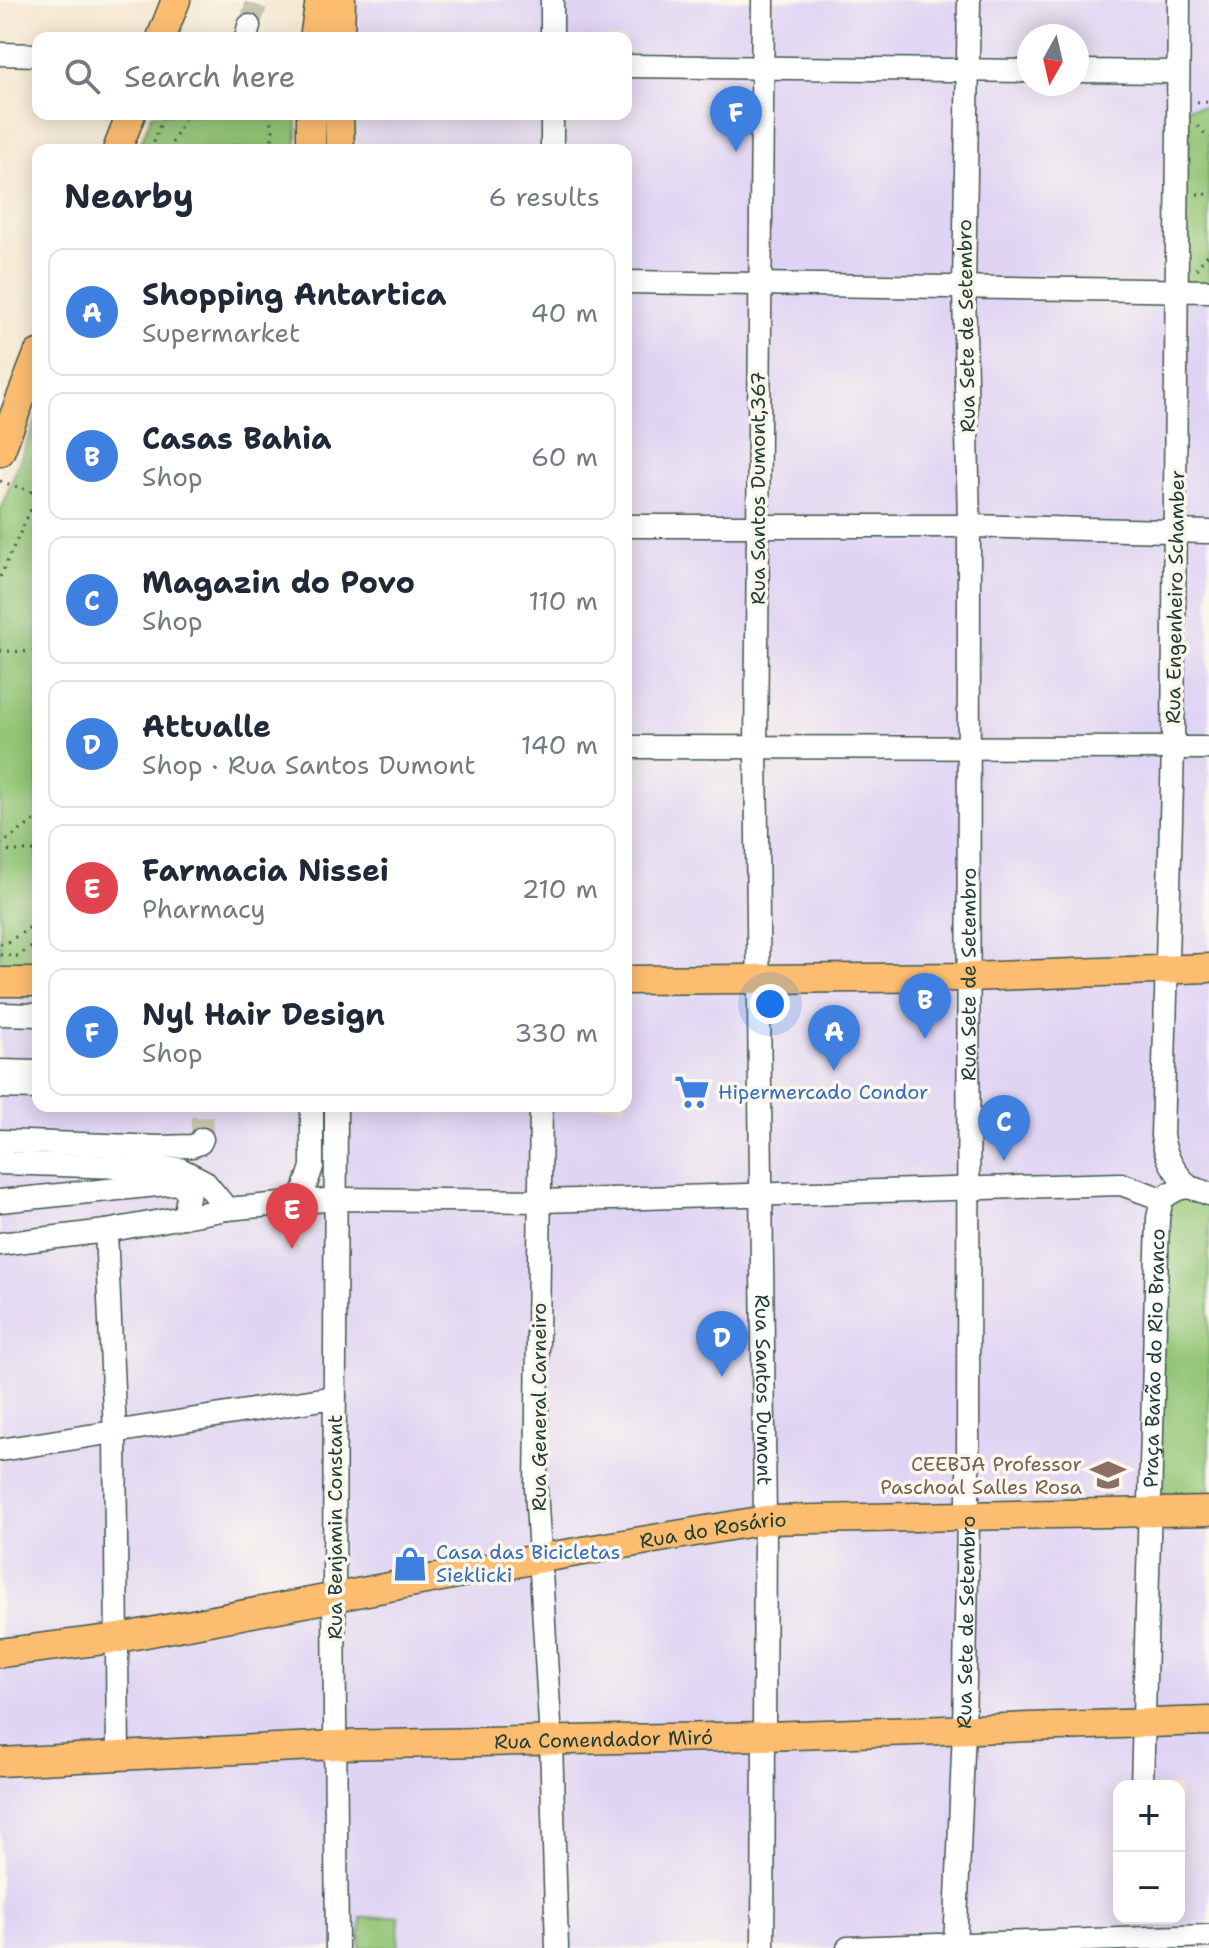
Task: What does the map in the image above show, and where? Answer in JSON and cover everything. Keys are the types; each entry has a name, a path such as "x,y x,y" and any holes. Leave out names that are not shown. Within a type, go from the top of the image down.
{"main road":[{"path":"163,32 176,0"},
{"path":"315,32 320,0"},
{"path":"340,32 341,0"},
{"path":"119,144 129,120"},
{"path":"311,120 311,144"},
{"path":"339,120 340,144"},
{"path":"0,452 32,369"},
{"path":"632,980 970,977 1209,968"},
{"path":"0,982 32,982"},
{"name":"Rua do Rosário","path":"0,1653 119,1638 542,1558 765,1520 1149,1511"},
{"name":"Praça Barão do Rio Branco","path":"1149,1511 1209,1511"},
{"name":"Rua Comendador Miró","path":"0,1762 336,1745 765,1736 1209,1721"}],"street":[{"path":"552,0 552,32"},
{"name":"Rua Santos Dumont,367","path":"759,977 756,749 763,0"},
{"name":"Rua Sete de Setembro","path":"956,1946 968,1517 969,526 964,287 969,0"},
{"name":"Rua Engenheiro Schamber","path":"1179,0 1173,749 1162,1136 1173,1170 1199,1190"},
{"path":"0,54 32,55"},
{"path":"632,66 1017,71"},
{"path":"1089,71 1177,72"},
{"path":"552,120 552,144"},
{"path":"632,282 1209,291"},
{"path":"632,526 969,526 1209,532"},
{"path":"632,747 1209,748"},
{"name":"Rua Santos Dumont","path":"759,977 765,1520 763,1948"},
{"path":"0,1014 32,1015"},
{"path":"0,1071 32,1072"},
{"path":"0,1087 32,1088"},
{"path":"300,1202 312,1167 312,1112"},
{"name":"Rua Benjamin Constant","path":"336,1112 334,1599 337,1948"},
{"name":"Rua General Carneiro","path":"541,1112 536,1488 551,1741 557,1948"},
{"path":"0,1141 171,1147 198,1145 202,1139"},
{"path":"0,1163 180,1169 204,1181 227,1209"},
{"path":"0,1201 177,1183 189,1192 184,1217"},
{"path":"0,1244 106,1231 227,1209 337,1199 541,1201 969,1191 1121,1184 1162,1199 1173,1190 1199,1190"},
{"name":"Praça Barão do Rio Branco","path":"1149,1511 1158,1218 1162,1199"},
{"path":"106,1231 115,1434 118,1757"},
{"path":"0,1450 335,1397"},
{"path":"1142,1780 1149,1511"},
{"path":"848,1948 956,1946 1138,1935 1209,1936"}],"path":[{"path":"153,144 162,120"},
{"path":"171,144 185,120"},
{"path":"271,120 272,144"},
{"path":"0,481 32,492"},
{"path":"0,577 32,507"},
{"path":"0,651 32,652"},
{"path":"0,845 32,822"},
{"path":"0,851 32,851"},
{"path":"0,944 32,926"},
{"path":"0,955 18,956 32,946"}],"shaded area":[{"path":"314,0 1209,0 1209,1948 0,1948 0,976 32,976 32,1112 632,1112 632,144 304,144 304,120 632,120 632,32 308,32"}],"green space":[{"path":"1182,107 1209,107 1209,286 1183,285"},
{"path":"150,120 297,120 297,144 140,144"},
{"path":"32,430 32,970 0,970 0,511"},
{"path":"1189,1190 1209,1197 1209,1496 1154,1492 1163,1203"},
{"path":"399,1916 398,1948 360,1948 361,1918"}],"tunnel":[{"path":"249,26 258,0"},
{"path":"202,1112 202,1139"}],"place":[{"name":"Nyl Hair Design","path":"736,152"},
{"name":"Casas Bahia","path":"925,1039"},
{"name":"Shopping Antartica","path":"834,1071"},
{"name":"Hipermercado Condor","path":"692,1092"},
{"name":"Magazin do Povo","path":"1004,1161"},
{"name":"Farmacia Nissei","path":"292,1249"},
{"name":"Attualle","path":"722,1377"},
{"name":"CEEBJA Professor Paschoal Salles Rosa","path":"1108,1475"},
{"name":"Casa das Bicicletas Sieklicki","path":"410,1564"}]}
